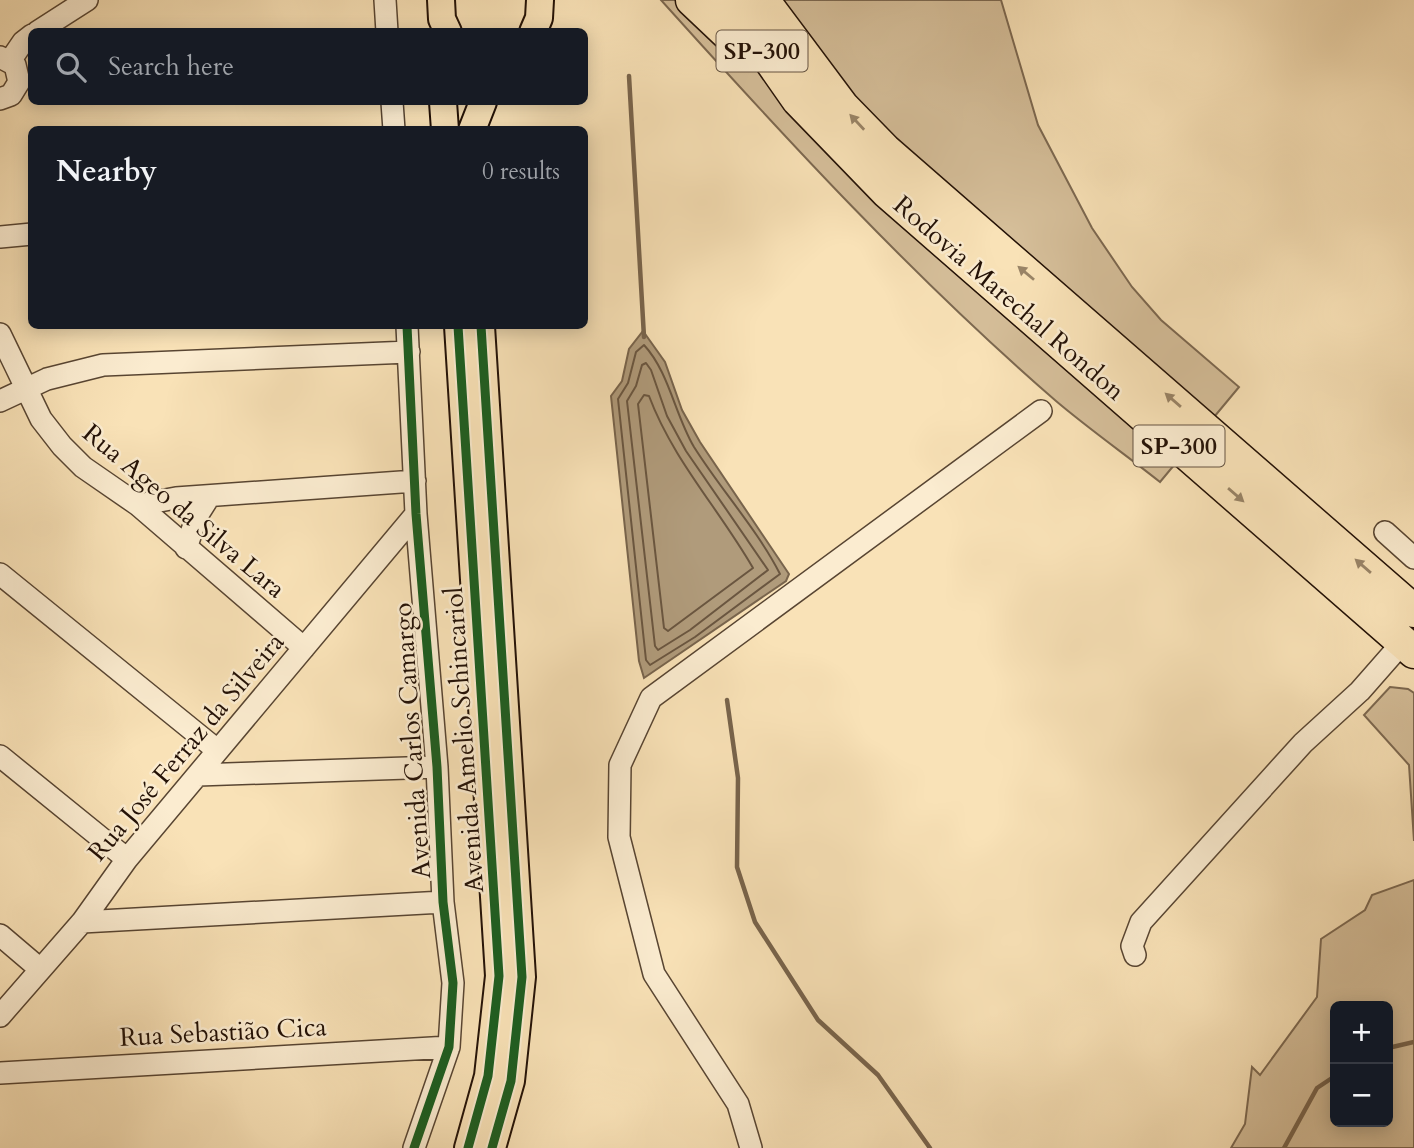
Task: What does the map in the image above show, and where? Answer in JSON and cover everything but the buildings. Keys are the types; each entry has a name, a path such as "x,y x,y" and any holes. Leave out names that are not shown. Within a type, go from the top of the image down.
{"highway":[{"path":"692,0 798,100"},
{"name":"Rodovia Marechal Rondon","path":"728,0 798,100 896,201 1409,647"},
{"name":"Rodovia Marechal Rondon","path":"763,0 843,107 893,158 1414,611"}],"main road":[{"path":"535,28 539,18 540,0"},
{"path":"443,105 445,126"},
{"path":"474,126 482,105"},
{"name":"Avenida Amelio Schincariol","path":"458,329 499,976 488,1076 468,1148"},
{"name":"Avenida Amelio Schincariol","path":"481,329 522,976 511,1081 492,1148"}],"street":[{"path":"43,28 87,0"},
{"path":"385,0 387,28"},
{"path":"16,92 19,73 5,59 28,38"},
{"path":"392,105 394,126"},
{"path":"0,237 28,234"},
{"name":"Avenida Carlos Camargo","path":"407,329 416,514 437,767 443,902 453,983 449,1047 414,1148"},
{"name":"Rua Ageo da Silva Lara","path":"0,334 41,419 62,446 83,467 138,505 304,648"},
{"path":"0,401 47,379 103,365 409,352"},
{"path":"751,1148 738,1104 654,974 619,837 620,765 650,698 1041,411"},
{"path":"138,505 415,481"},
{"path":"186,548 197,516 209,497"},
{"name":"Rua José Ferraz da Silveira","path":"0,1016 82,922 127,859 416,514"},
{"path":"1385,533 1414,558"},
{"path":"0,574 217,750"},
{"path":"1135,955 1132,946 1141,922 1303,743 1409,647"},
{"path":"0,756 127,859"},
{"path":"198,775 437,767"},
{"path":"82,922 443,902"},
{"path":"0,935 40,969"},
{"name":"Rua Sebastião Cica","path":"0,1073 449,1047"}],"shaded area":[{"path":"661,0 1001,0 1038,125 1092,228 1132,287 1161,320 1239,387 1160,482 1056,401 952,306 803,156"},
{"path":"1390,687 1408,689 1414,693 1414,841 1409,765 1364,715"},
{"path":"1414,880 1414,1148 1231,1148 1245,1124 1252,1067 1260,1075 1317,997 1321,939 1365,910 1372,895"}],"water":[{"path":"643,331 665,362 682,410 700,442 789,574 786,581 644,678 639,661 611,396 622,381 629,349"}],"waterway":[{"path":"629,76 644,337"},
{"path":"727,700 738,778 737,867 755,922 818,1020 878,1075 930,1148"},
{"path":"1393,1047 1414,1042"},
{"path":"1284,1148 1317,1088 1330,1079"}],"cycle path":[{"path":"407,329 416,514 437,767 443,902 453,983 449,1047 414,1148"},
{"path":"458,329 499,976 488,1076 468,1148"},
{"path":"481,329 522,977 511,1081 492,1148"}]}
